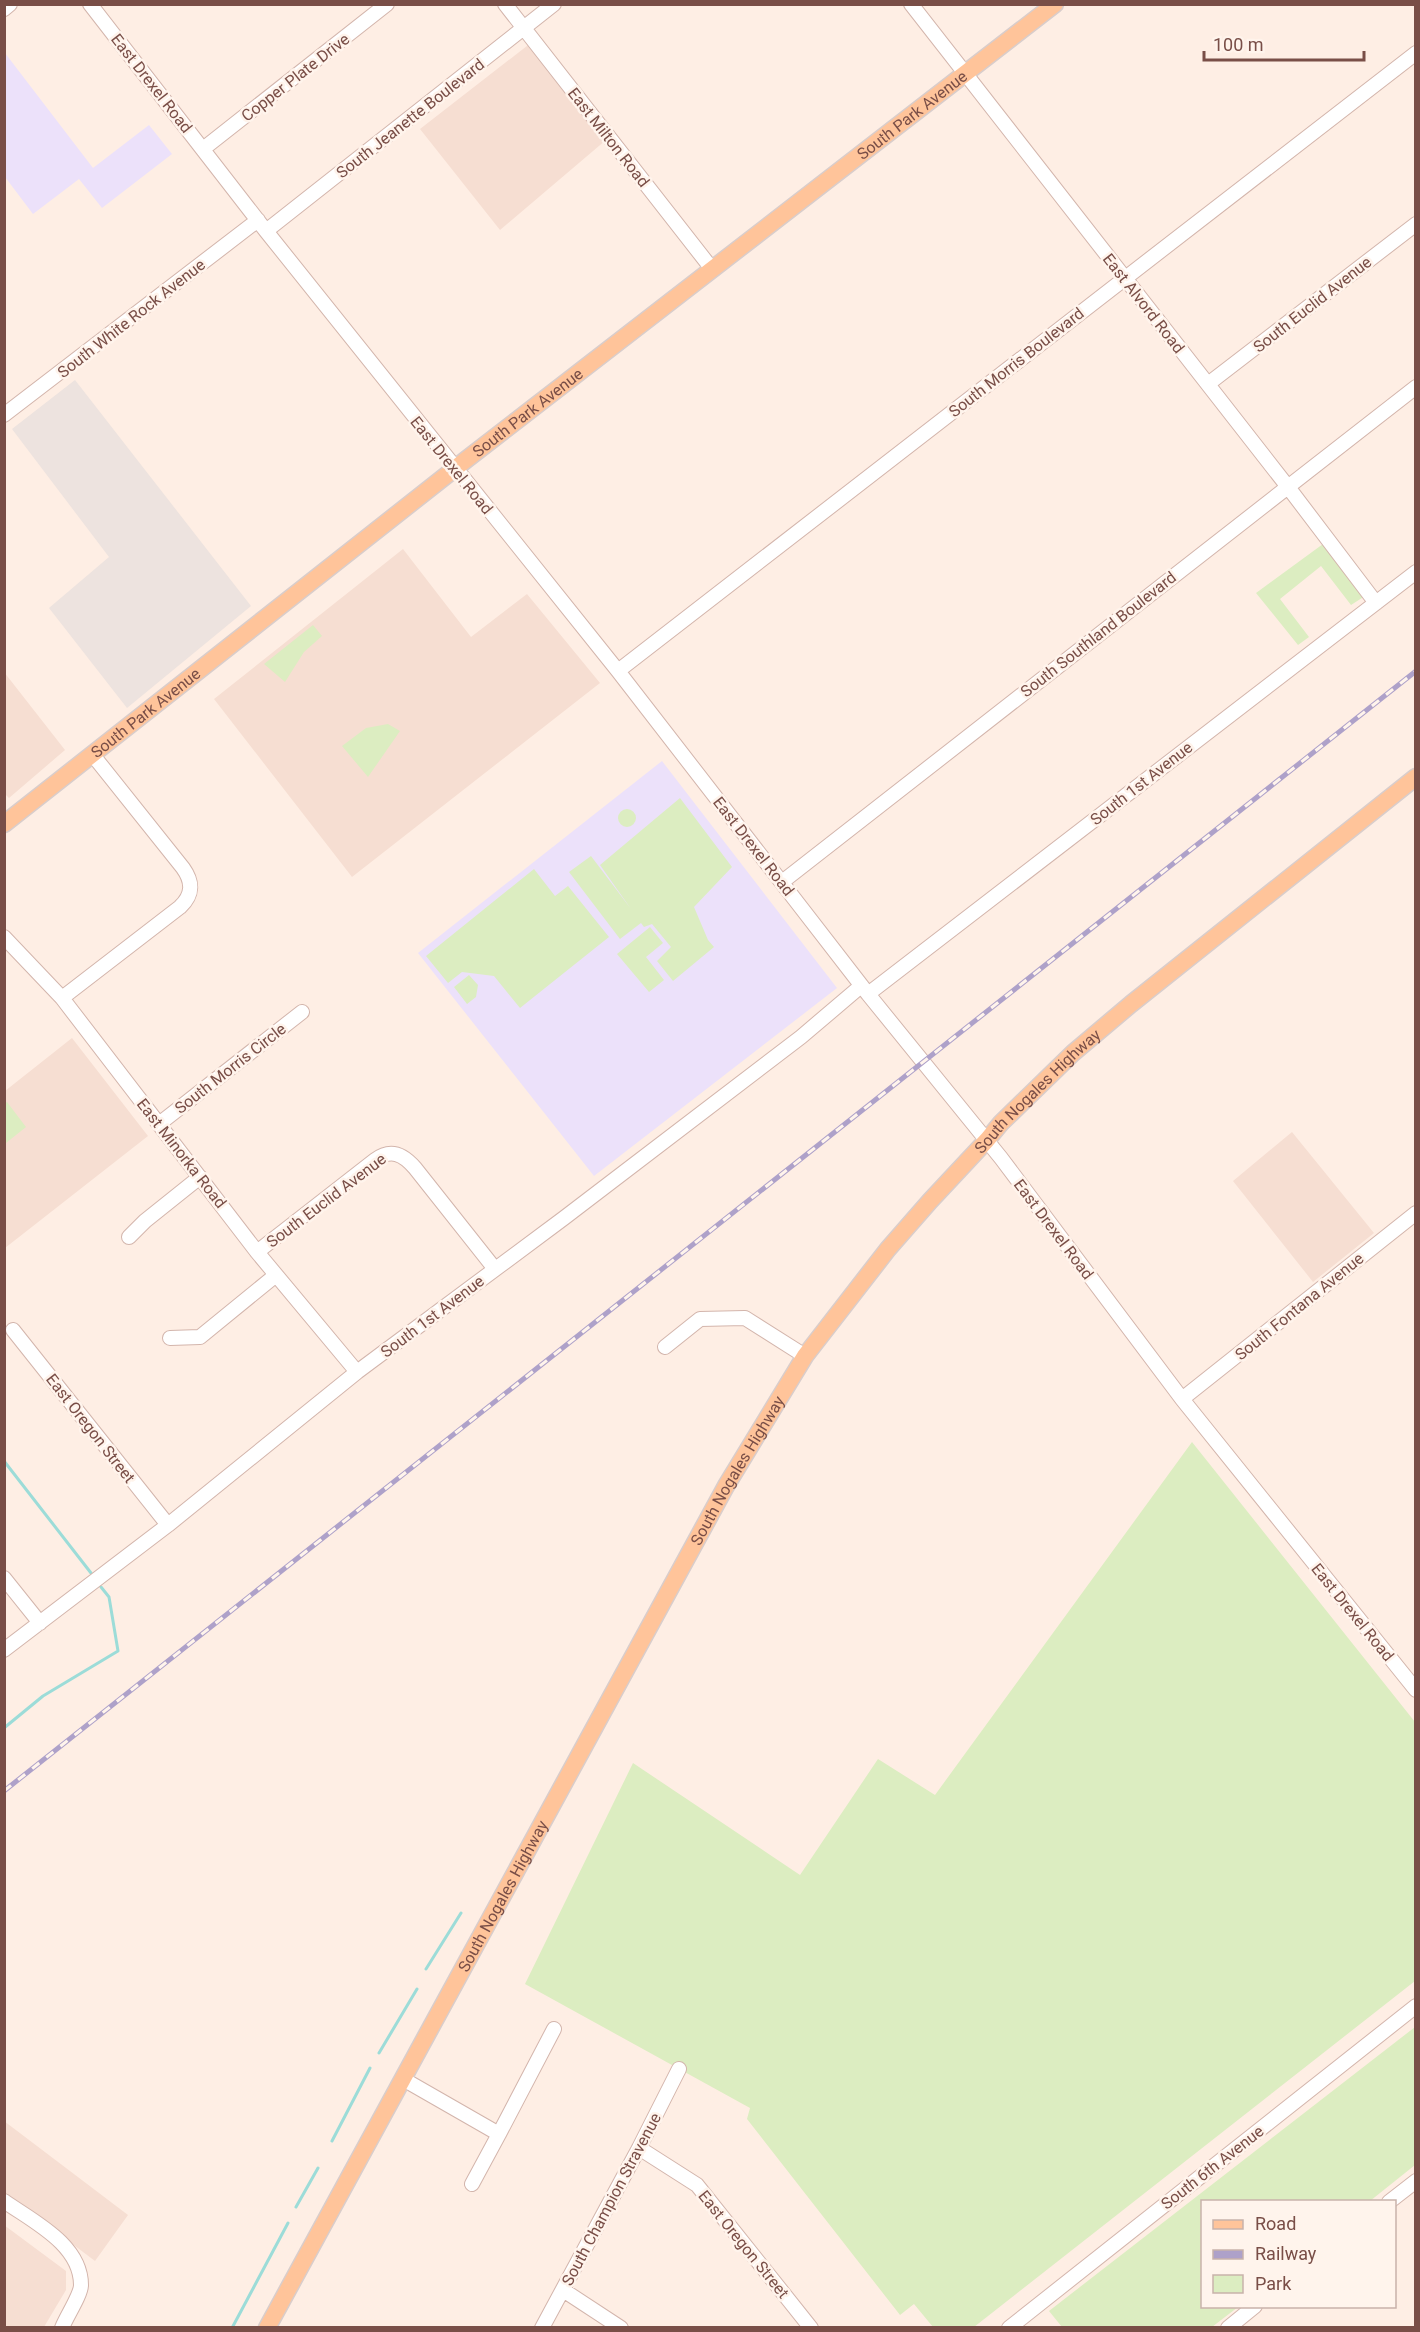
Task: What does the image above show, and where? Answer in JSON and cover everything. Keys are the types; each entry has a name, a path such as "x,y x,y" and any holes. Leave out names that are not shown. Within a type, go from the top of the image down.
{"main road":[{"name":"South Park Avenue","path":"4,824 455,469 1055,4"},
{"name":"South Nogales Highway","path":"267,2328 726,1486 804,1356 930,1201 1001,1123 1033,1092 1114,1018 1416,777"}],"street":[{"path":"4,9 10,4"},
{"name":"East Drexel Road","path":"90,4 262,226 618,671 865,990 987,1140 1182,1399 1416,1690"},
{"name":"Copper Plate Drive","path":"203,149 387,4"},
{"name":"East Milton Road","path":"505,4 712,270"},
{"name":"South Jeanette Boulevard","path":"262,226 554,4"},
{"name":"East Alvord Road","path":"911,4 1376,603"},
{"name":"South Morris Boulevard","path":"618,671 1416,53"},
{"name":"South Euclid Avenue","path":"1208,384 1416,224"},
{"name":"South White Rock Avenue","path":"4,416 262,226"},
{"name":"South Southland Boulevard","path":"782,882 1416,387"},
{"name":"South 1st Avenue","path":"4,1650 168,1525 357,1372 1416,572"},
{"path":"62,998 180,907 195,892 183,868 92,754"},
{"name":"East Minorka Road","path":"4,937 62,998 257,1251 357,1372"},
{"name":"South Morris Circle","path":"159,1124 302,1012"},
{"name":"South Euclid Avenue","path":"257,1251 375,1160 396,1149 415,1168 495,1269"},
{"path":"129,1237 145,1221 200,1177"},
{"name":"South Fontana Avenue","path":"1182,1399 1416,1213"},
{"path":"170,1338 200,1337 276,1275"},
{"path":"665,1347 700,1319 746,1318 804,1356"},
{"name":"East Oregon Street","path":"13,1330 168,1525"},
{"path":"4,1578 40,1623"},
{"name":"South 6th Avenue","path":"1009,2328 1416,2006"},
{"path":"472,2184 554,2029"},
{"name":"South Champion Stravenue","path":"542,2328 679,2069"},
{"path":"403,2079 499,2134"},
{"name":"East Oregon Street","path":"639,2148 697,2185 811,2328"},
{"path":"1392,2200 1416,2181"},
{"path":"4,2201 62,2242 77,2265 81,2286 62,2328"},
{"path":"562,2290 621,2328"},
{"path":"1228,2328 1254,2308"}],"shaded area":[{"path":"532,42 606,140 500,230 420,129"},
{"path":"5,53 93,168 149,125 172,154 102,208 79,179 33,214 5,177"},
{"path":"75,380 251,606 127,708 49,608 109,557 12,429"},
{"path":"403,549 471,637 527,594 600,683 352,877 214,699"},
{"path":"4,672 65,750 9,798 4,793"},
{"path":"662,761 837,988 594,1176 418,953"},
{"path":"72,1038 148,1136 5,1248 5,1091"},
{"path":"1292,1132 1374,1233 1313,1282 1233,1181"},
{"path":"4,2121 128,2215 95,2261 5,2193"},
{"path":"4,2225 66,2271 66,2290 44,2327 5,2327"}],"green space":[{"path":"1323,544 1365,596 1351,605 1321,566 1280,599 1309,637 1298,645 1256,593"},
{"path":"313,625 322,636 304,652 285,682 264,664"},
{"path":"388,724 400,731 368,777 342,746 366,728"},
{"path":"680,798 732,867 694,907 708,940 714,947 673,981 657,961 671,947 652,924 644,927 641,923 620,939 569,872 591,856 631,909 600,865"},
{"path":"627,809 633,812 636,818 633,824 627,827 621,824 618,818 621,812"},
{"path":"534,869 555,896 568,886 609,937 520,1008 494,976 462,972 448,983 426,956"},
{"path":"650,927 663,943 646,957 664,980 649,992 617,954"},
{"path":"469,975 478,985 476,997 467,1004 454,987"},
{"path":"7,1102 26,1127 6,1143 4,1104"},
{"path":"1192,1442 1415,1722 1415,1981 974,2327 933,2327 914,2304 900,2315 747,2119 750,2108 525,1984 633,1763 800,1875 878,1759 935,1795"},
{"path":"1415,2027 1415,2165 1371,2200 1201,2200 1201,2308 1237,2308 1212,2327 1062,2327 1049,2311"}],"waterway":[{"path":"4,1461 91,1573"},
{"path":"4,1728 43,1696 118,1651 109,1597 101,1587"},
{"path":"426,1969 461,1913"},
{"path":"379,2053 417,1989"},
{"path":"332,2141 370,2068"},
{"path":"296,2207 318,2168"},
{"path":"232,2328 288,2223"}],"railway":[{"path":"4,1791 1416,671"}]}
